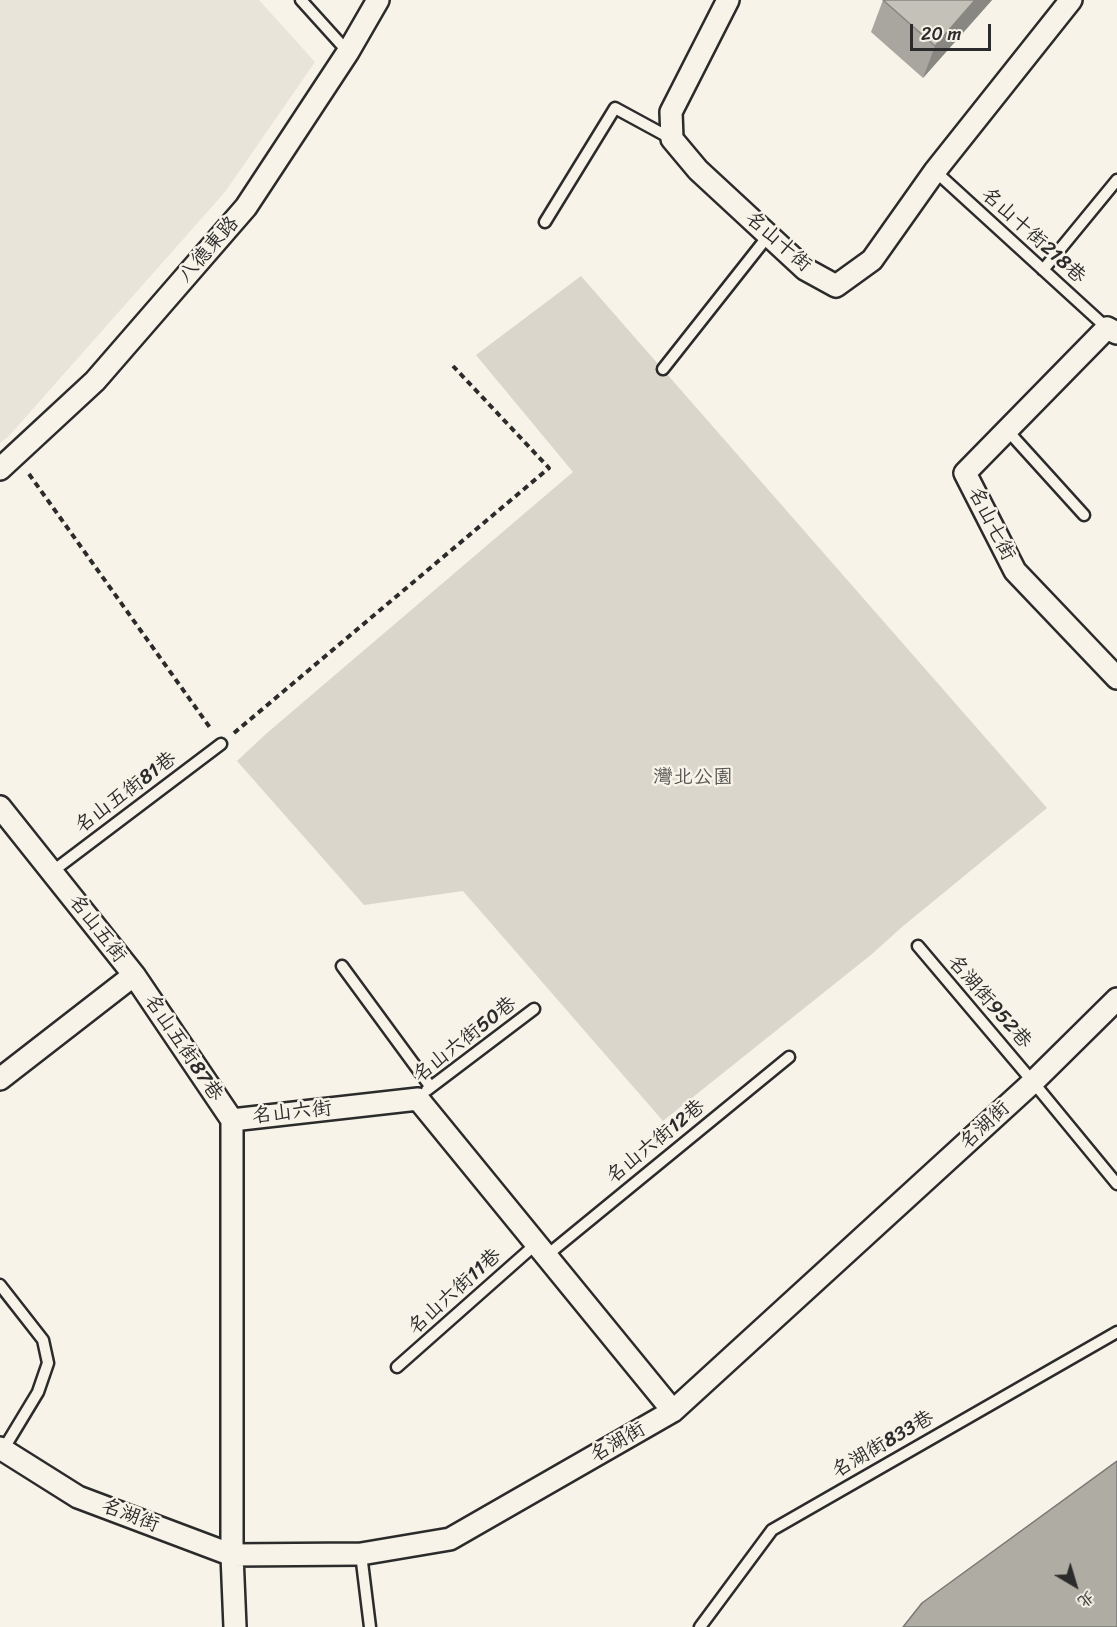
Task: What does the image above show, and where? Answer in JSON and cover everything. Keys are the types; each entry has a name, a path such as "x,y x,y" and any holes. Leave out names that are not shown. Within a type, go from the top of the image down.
{"street":[{"name":"八德東路","path":"8,462 95,381 246,207 348,52 378,0"},
{"path":"672,139 671,112 729,0"},
{"name":"名山十街","path":"672,139 698,170 768,236 805,269 836,286 872,260 935,171 1071,0"},
{"name":"名山七街","path":"1112,331 965,473 1015,572 1117,678"},
{"name":"名山五街","path":"0,807 134,975 0,1079"},
{"name":"名山五街87巷","path":"134,975 232,1120"},
{"name":"名湖街","path":"1,1450 78,1497 232,1555 361,1554 450,1539 673,1412 1033,1082 1117,999"},
{"path":"424,1093 541,1250 673,1412"},
{"name":"名山六街","path":"235,1627 232,1555 232,1120 424,1093"}],"lane":[{"path":"301,0 348,52"},
{"path":"545,222 615,108 672,139"},
{"name":"名山十街218巷","path":"935,171 1112,331"},
{"path":"1043,270 1117,180"},
{"path":"663,369 768,236"},
{"path":"1007,430 1084,515"},
{"name":"名山五街81巷","path":"53,872 222,744"},
{"name":"名湖街952巷","path":"918,946 1033,1082"},
{"path":"342,966 424,1093"},
{"name":"名山六街50巷","path":"424,1093 534,1009"},
{"name":"名山六街12巷","path":"541,1250 789,1057"},
{"path":"1033,1082 1117,1184"},
{"name":"名山六街11巷","path":"397,1367 541,1250"},
{"path":"0,1285 43,1340 48,1363 38,1392 1,1450"},
{"name":"名湖街833巷","path":"700,1627 772,1530 1117,1332"},
{"path":"361,1554 370,1627"}],"path":[{"path":"8,462 222,744 549,468 453,366"}],"shaded area":[{"path":"0,0 259,0 315,62 225,192 8,437 0,443"},
{"path":"1117,1461 1117,1627 903,1627 922,1603"}],"green space":[{"name":"灣北公園","path":"581,276 1047,808 872,954 663,1121 463,891 364,905 237,761 573,472 476,355"}],"building":[{"path":"883,0 975,0 935,46"}]}
